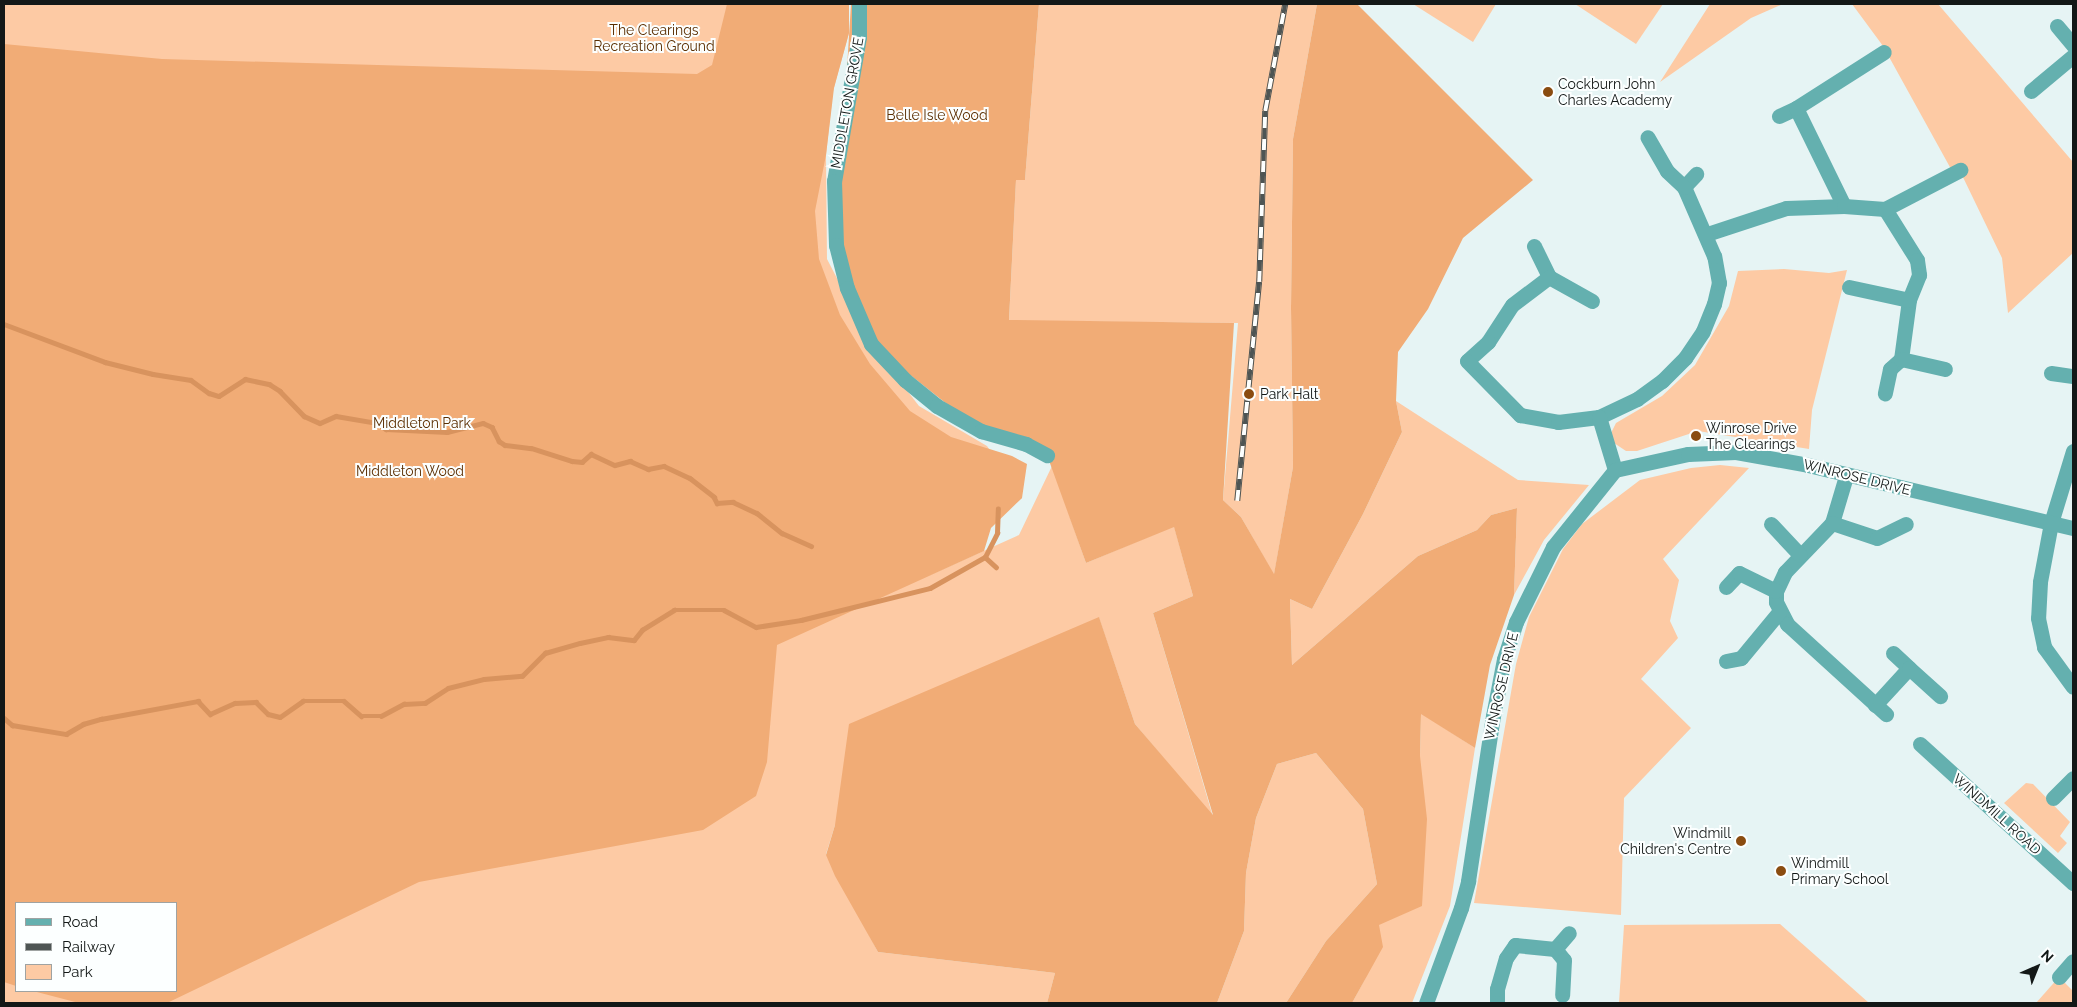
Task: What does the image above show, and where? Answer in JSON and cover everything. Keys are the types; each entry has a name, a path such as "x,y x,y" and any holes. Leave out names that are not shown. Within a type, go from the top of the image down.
{"street":[{"name":"MIDDLETON GROVE","path":"859,4 859,37 834,181 836,245 847,288 871,344 905,380 937,406 980,431 1026,444 1047,456"},
{"path":"2057,26 2073,45"},
{"path":"1779,116 1796,108 1884,52"},
{"path":"2031,91 2073,56"},
{"path":"1796,108 1844,206"},
{"path":"1549,277 1512,305 1488,342 1462,366 1520,415 1558,422 1599,417 1637,400 1662,381 1704,331 1719,283 1707,234 1684,187 1667,171 1647,137"},
{"path":"1707,234 1786,208 1844,206 1885,209 1960,170"},
{"path":"1684,187 1696,174"},
{"path":"1885,209 1917,260 1919,275 1909,300 1901,358 1890,369 1885,393"},
{"path":"1534,246 1549,277 1592,301"},
{"path":"1850,287 1909,300"},
{"path":"1901,358 1945,370"},
{"path":"2051,373 2073,376"},
{"path":"1599,417 1615,470"},
{"path":"2073,451 2051,523 2040,582 2038,618 2044,647 2073,687"},
{"name":"WINROSE DRIVE","path":"1426,1003 1461,908 1468,881 1493,716 1504,659 1516,622 1553,547 1615,470 1688,454 1736,452 1770,457 2073,528"},
{"path":"1846,476 1832,523 1785,572 1776,591 1779,612 1787,624 1881,709 1909,668"},
{"path":"1832,523 1877,538 1906,524"},
{"path":"1771,524 1800,555"},
{"path":"1726,587 1739,573 1776,591"},
{"path":"1726,661 1741,658 1779,612"},
{"path":"1893,653 1940,696"},
{"name":"WINDMILL ROAD","path":"1920,744 2073,883"},
{"path":"2053,798 2073,778"},
{"path":"1555,949 1569,933"},
{"path":"1497,1003 1497,989 1506,958 1515,945 1555,949 1564,960 1562,995"},
{"path":"2059,977 2073,961"}],"green space":[{"name":"Middleton Wood","path":"4,4 848,4 849,33 833,91 826,155 827,259 871,344 919,406 987,446 1022,498 930,575 1019,535 1052,466 1086,563 1174,526 1193,596 1153,613 1213,817 1135,724 1099,618 835,825 826,854 878,952 1055,973 1047,1003 4,1003"},
{"name":"Middleton Wood","path":"727,4 849,4 849,33 834,88 826,155 815,211 819,259 840,315 870,364 910,411 951,437 1012,456 1027,464 1022,498 991,528 984,551 777,645 767,762 756,796 703,830 419,882 167,1003 79,1003 37,992 178,992 178,902 15,902 15,986 4,982 4,44 162,59 697,74 712,65"},
{"name":"Belle Isle Wood","path":"851,4 1039,4 1025,180 1016,180 1009,320 1234,323 1223,500 1241,517 1274,574 1293,467 1291,308 1293,139 1317,4 1357,4 1533,180 1463,238 1428,309 1398,352 1396,401 1402,432 1363,514 1312,609 1290,599 1292,665 1418,556 1477,530 1491,515 1517,508 1514,595 1490,665 1475,748 1421,714 1420,756 1427,819 1422,906 1379,925 1383,947 1352,1003 1286,1003 1326,941 1377,884 1363,809 1316,753 1277,764 1256,818 1246,873 1244,931 1217,1003 1047,1003 1055,973 878,952 835,876 826,855 835,825 849,724 1099,617 1135,724 1213,815 1153,613 1193,596 1174,527 1086,563 1047,455 981,431 871,344 836,245"},
{"path":"1039,4 1317,4 1293,139 1291,308 1293,467 1274,575 1241,517 1223,500 1238,323 1009,321 1016,179 1025,180"},
{"path":"1413,4 1496,4 1473,42"},
{"path":"1575,4 1663,4 1636,44"},
{"path":"1710,4 1783,4 1751,18 1660,82"},
{"path":"1852,4 1938,4 2073,162 2073,253 2008,313 2002,258 1960,171 1951,169 1883,46"},
{"path":"1784,269 1829,273 1847,270 1812,410 1809,449 1698,431 1637,451 1626,451 1614,443 1611,433 1616,423 1662,396 1695,365 1729,306 1738,271"},
{"path":"1396,401 1518,480 1589,485 1544,540 1514,595 1517,508 1491,515 1477,530 1418,556 1292,665 1290,599 1312,609 1363,514 1402,432"},
{"path":"1720,465 1749,468 1663,559 1679,580 1670,621 1678,638 1641,679 1691,728 1624,798 1621,915 1474,903 1516,664 1529,617 1563,549 1582,524 1640,480 1691,468"},
{"path":"1421,713 1475,748 1450,906 1412,1003 1352,1003 1365,979 1420,756"},
{"path":"1316,753 1363,809 1377,884 1326,941 1286,1003 1217,1003 1244,931 1246,873 1256,818 1277,764"},
{"path":"2026,783 2033,784 2070,822 2060,836 2067,843 2058,853 2004,803"},
{"path":"1780,924 1869,1003 1619,1003 1624,925"},
{"path":"2059,977 2073,991 2073,1003 2036,1003"}],"waterway":[{"path":"4,324 105,362 153,374 191,380 209,393 219,396 245,379 269,384 280,391 304,416 320,423 336,416 377,423 386,429 447,432 483,423 492,427 499,441 505,445 531,448 572,461 582,462 591,454 615,465 630,461 648,469 664,466 690,478 714,497 717,503 733,502 757,513 782,533 811,546"},
{"path":"4,718 12,725 66,734 83,724 101,719 198,701 210,714 235,703 256,702 268,714 280,717 303,701 344,701 361,716 381,716 404,704 425,703 448,688 484,679 522,676 545,653 608,637 634,640 642,630 674,610 724,610 756,627 801,620 930,588 985,557 997,533 998,509"},
{"path":"985,557 996,567"}],"railway":[{"path":"1237,501 1259,282 1265,111 1285,4"}],"place":[{"name":"Cockburn John Charles Academy","path":"1548,92"},
{"name":"Park Halt","path":"1249,394"},
{"name":"Winrose Drive The Clearings","path":"1696,436"},
{"name":"Windmill Children's Centre","path":"1741,841"},
{"name":"Windmill Primary School","path":"1781,871"}],"park label":[{"name":"The Clearings Recreation Ground","path":"654,38"},
{"name":"Middleton Park","path":"422,423"}]}
